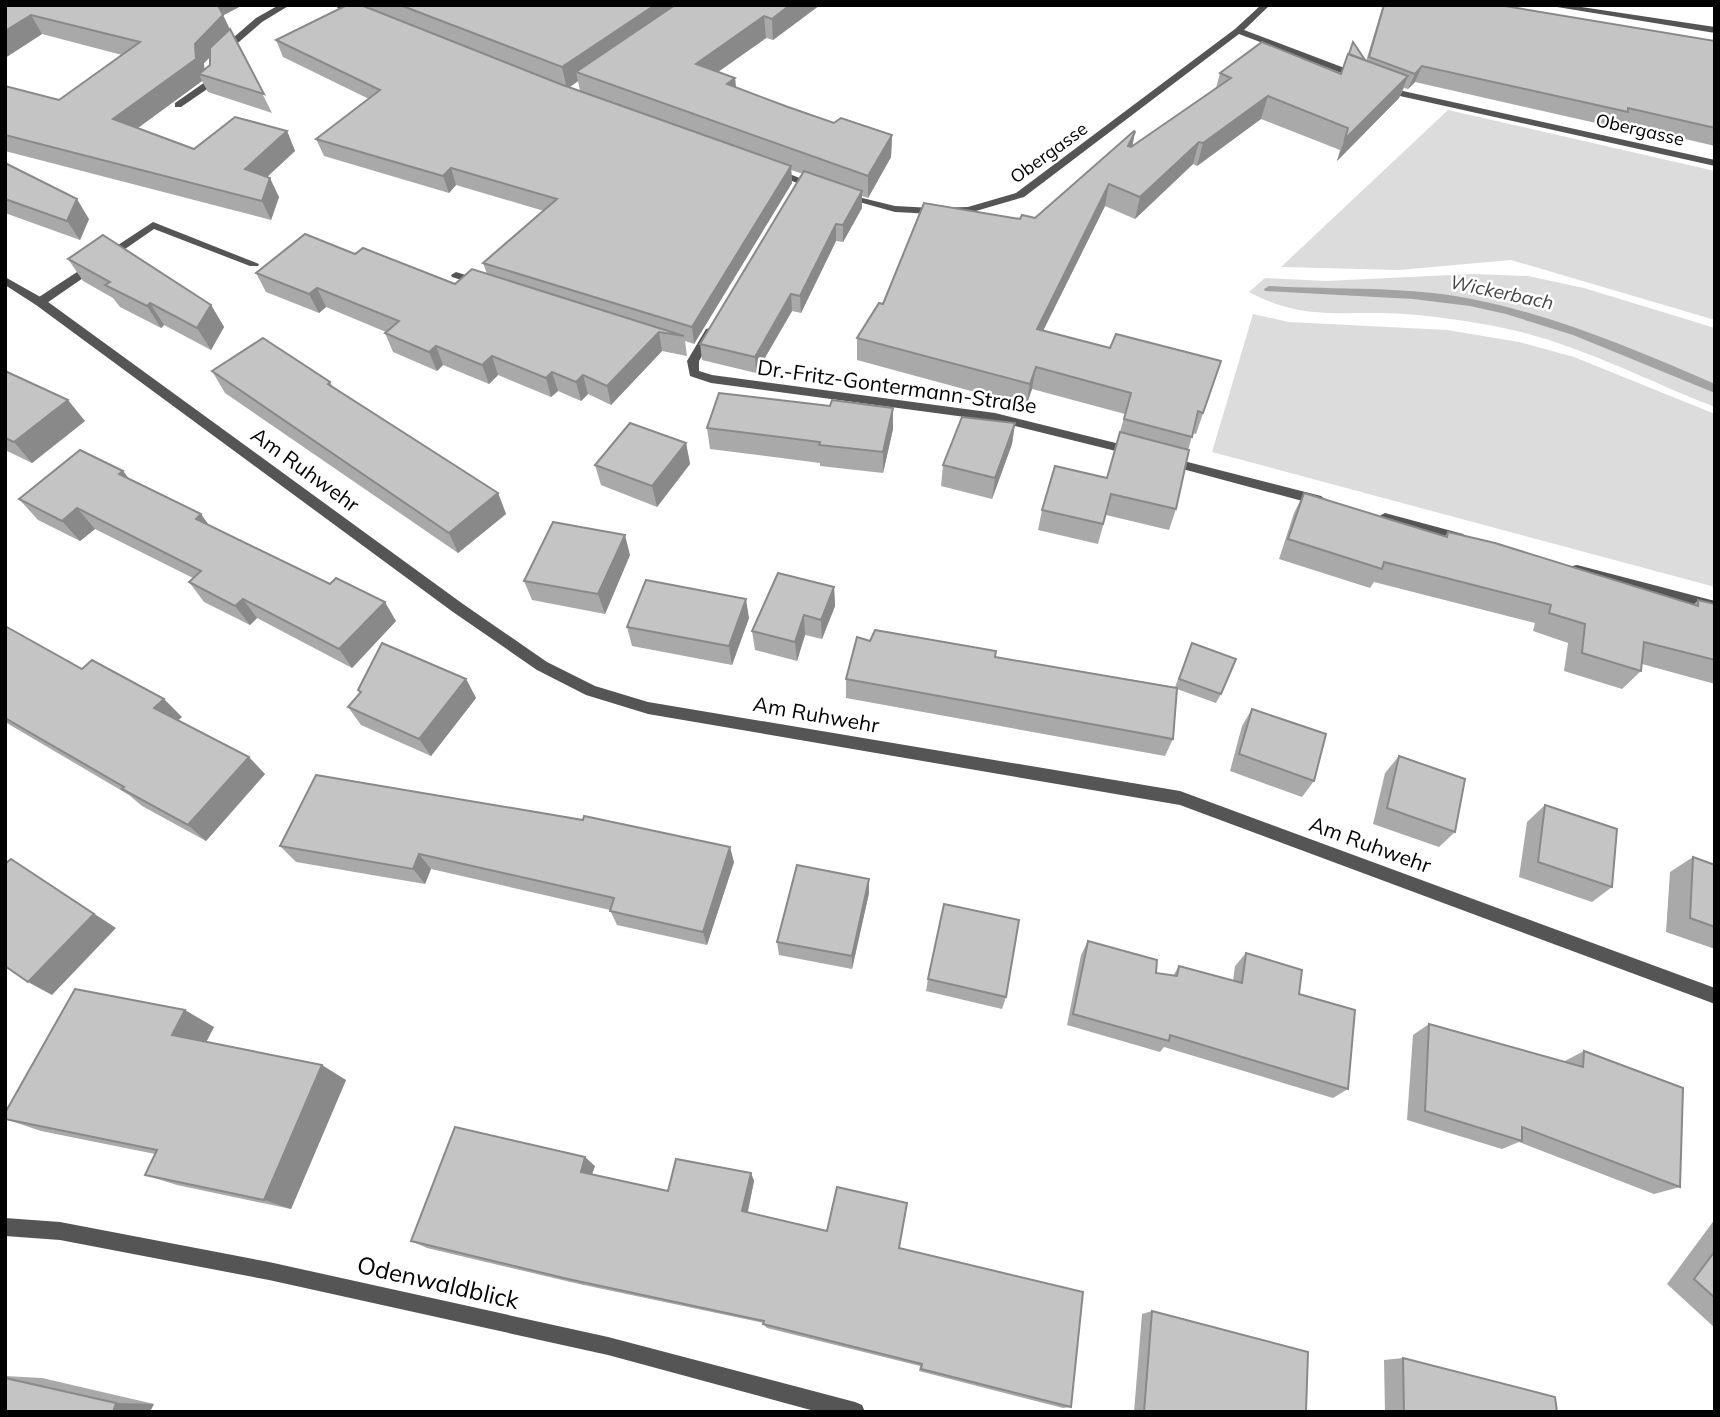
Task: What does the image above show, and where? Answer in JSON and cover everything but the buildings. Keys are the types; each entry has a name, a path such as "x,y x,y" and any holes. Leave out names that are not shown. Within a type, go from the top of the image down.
{"street":[{"path":"178,105 213,81 215,61 259,20 286,5"},
{"path":"336,5 375,20"},
{"name":"Obergasse","path":"840,194 895,209 933,211 969,210 1020,195 1238,31 1266,5"},
{"path":"1549,5 1715,30"},
{"name":"Obergasse","path":"1238,31 1401,93 1715,163"},
{"path":"763,167 799,187 827,190"},
{"path":"40,302 153,225 254,264"},
{"path":"456,275 494,287"},
{"name":"Am Ruhwehr","path":"5,280 40,302 458,608 542,666 591,691 648,708 1180,798 1715,996"},
{"path":"685,348 698,352 719,318"},
{"name":"Dr.-Fritz-Gontermann-Straße","path":"698,352 693,361 694,373 711,379 995,417 1141,453"},
{"path":"1154,457 1329,504"},
{"path":"1369,514 1477,543"},
{"path":"1571,568 1715,606"},
{"name":"Odenwaldblick","path":"5,1227 60,1231 269,1271 608,1346 855,1412"}],"shaded area":[{"path":"1448,110 1715,171 1715,320 1511,260 1399,270 1281,267"},
{"path":"1472,274 1528,276 1584,288 1715,328 1715,407 1595,357 1521,332 1419,315 1307,311 1289,308 1249,292 1265,278 1326,281"},
{"path":"1253,314 1289,322 1447,330 1519,342 1574,357 1715,414 1715,587 1212,452"}],"waterway":[{"name":"Wickerbach","path":"1269,289 1413,295 1470,302 1506,310 1577,332 1715,389"}]}
